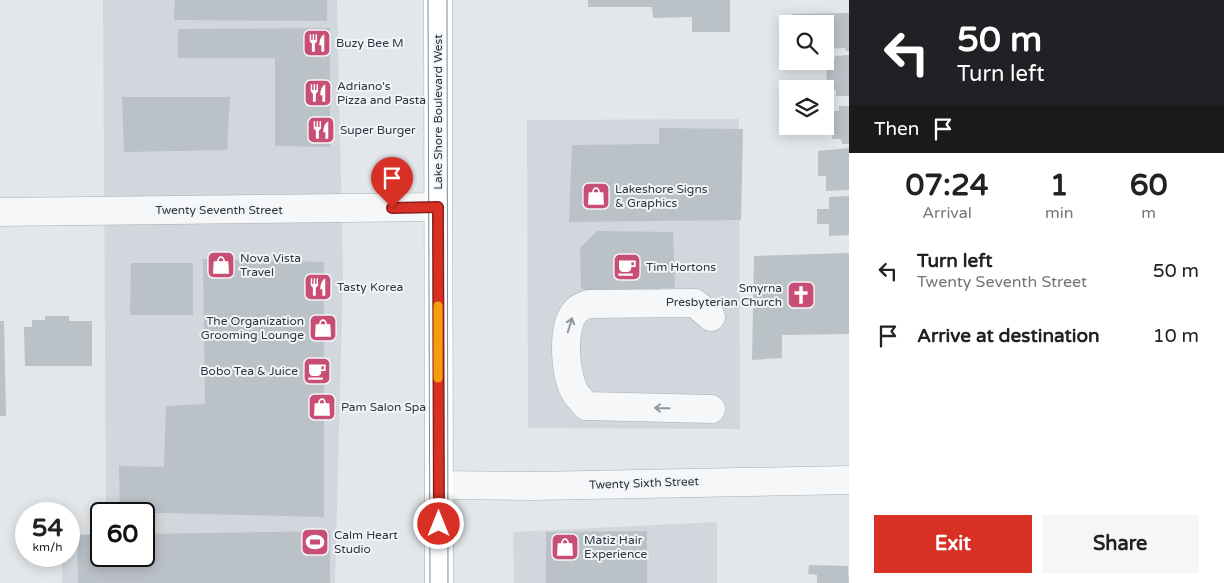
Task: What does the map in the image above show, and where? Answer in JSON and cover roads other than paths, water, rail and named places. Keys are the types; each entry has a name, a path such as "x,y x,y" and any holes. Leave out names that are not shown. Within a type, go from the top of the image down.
{"main road":[{"name":"Lake Shore Boulevard West","path":"438,0 439,583"}],"street":[{"name":"Twenty Seventh Street","path":"0,212 438,207"},
{"path":"711,317 695,303 588,304 575,311 568,328 567,352 568,375 576,393 586,406 711,409"},
{"name":"Twenty Sixth Street","path":"439,485 535,486 849,480"}],"tram line":[{"path":"428,0 430,583"},
{"path":"447,0 448,583"}],"place":[{"name":"Buzy Bee M","path":"317,43"},
{"name":"Adriano's Pizza and Pasta","path":"318,93"},
{"name":"Super Burger","path":"321,130"},
{"name":"Lakeshore Signs & Graphics","path":"596,196"},
{"name":"Nova Vista Travel","path":"221,265"},
{"name":"Tim Hortons","path":"627,267"},
{"name":"Tasty Korea","path":"318,287"},
{"name":"Smyrna Presbyterian Church","path":"801,295"},
{"name":"The Organization Grooming Lounge","path":"323,328"},
{"name":"Bobo Tea & Juice","path":"317,371"},
{"name":"Pam Salon Spa","path":"322,407"},
{"name":"Calm Heart Studio","path":"315,542"},
{"name":"Matiz Hair Experience","path":"565,547"}]}
